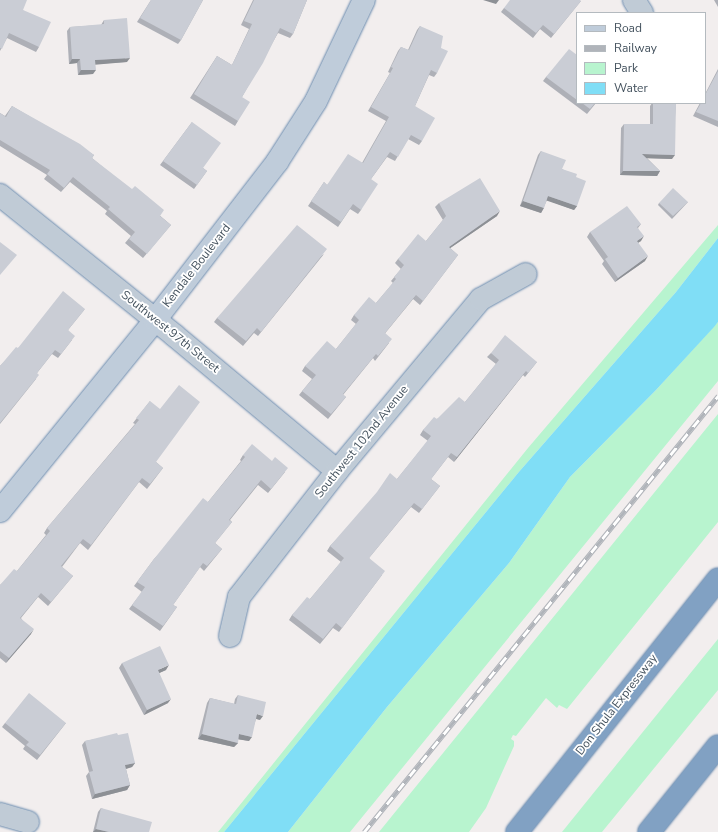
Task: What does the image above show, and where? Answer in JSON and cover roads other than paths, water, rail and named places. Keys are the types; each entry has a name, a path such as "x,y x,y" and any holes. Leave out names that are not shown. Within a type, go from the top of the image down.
{"highway":[{"name":"Don Shula Expressway","path":"517,832 718,579"},
{"path":"649,832 718,746"}],"street":[{"name":"Kendale Boulevard","path":"0,511 155,320 247,203 302,125 340,54 364,0"},
{"path":"634,0 641,12"},
{"name":"Southwest 97th Street","path":"0,196 155,320 337,471"},
{"name":"Southwest 102nd Avenue","path":"230,636 239,597 337,471 481,299 526,274"},
{"path":"0,814 28,822"}],"water":[{"path":"718,238 718,322 714,327 656,390 570,477 509,563 387,707 288,832 224,832 518,473 676,292"}],"railway":[{"path":"364,832 718,396"}]}
